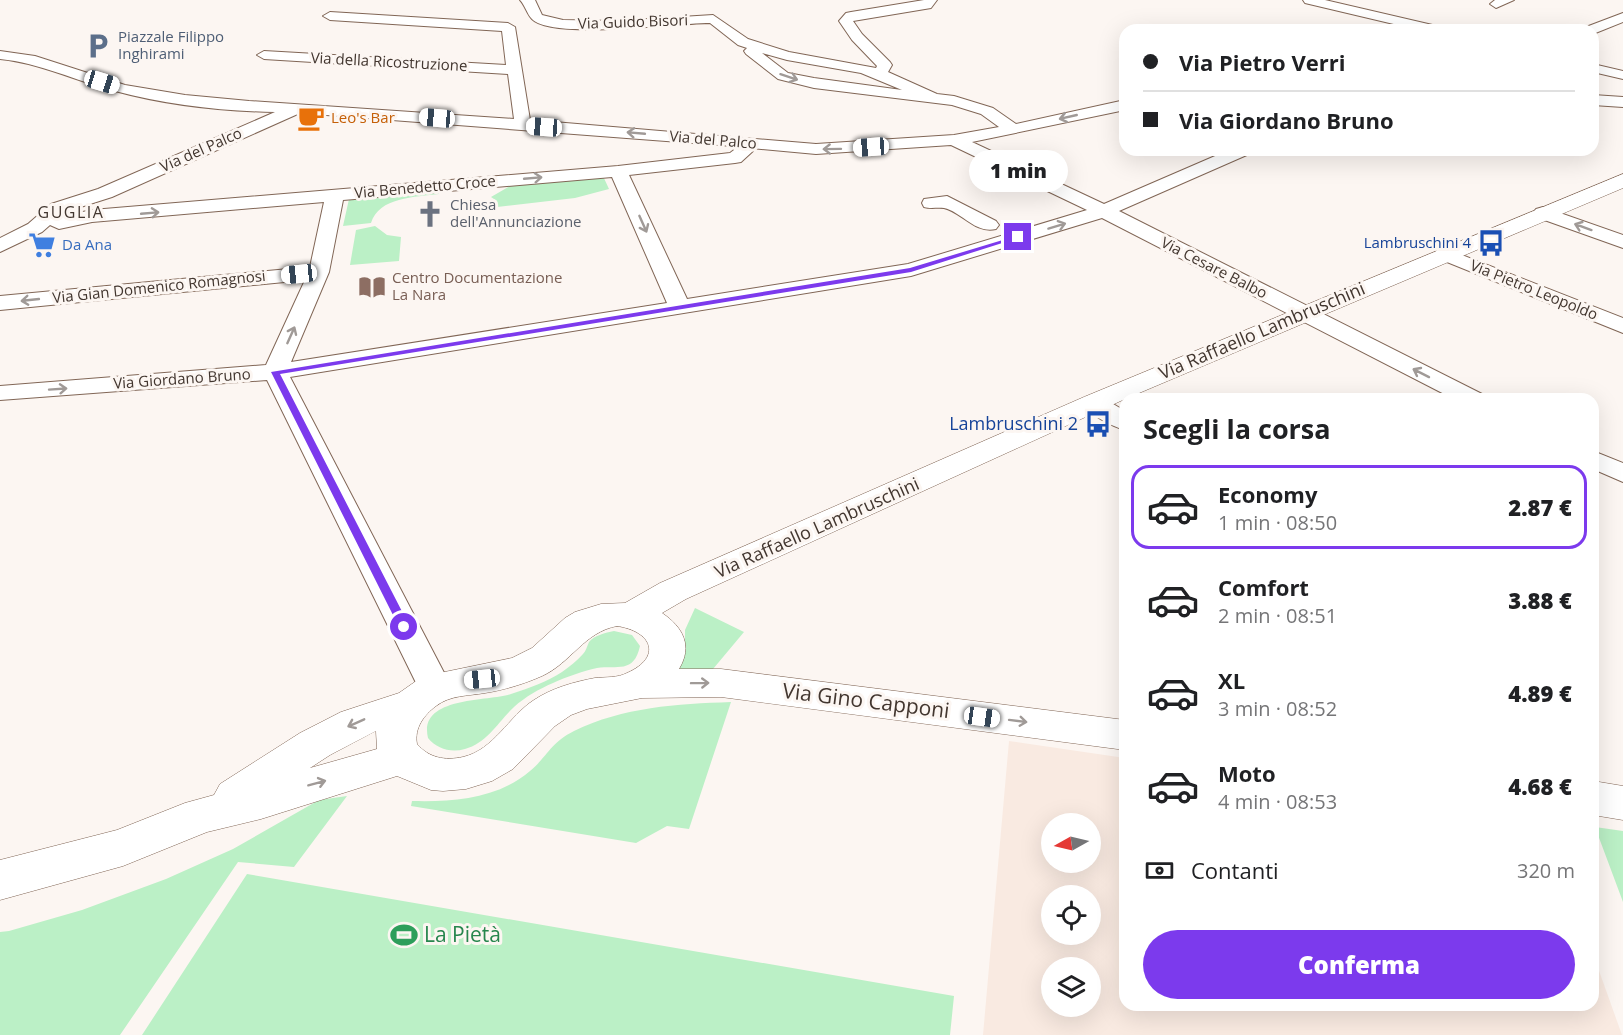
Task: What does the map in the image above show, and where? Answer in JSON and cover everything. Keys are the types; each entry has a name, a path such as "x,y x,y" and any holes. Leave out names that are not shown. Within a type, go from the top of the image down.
{"main road":[{"name":"Via Raffaello Lambruschini","path":"648,622 706,578 1094,403 1302,313 1623,180"},
{"path":"200,816 270,775 315,744 355,723 453,682 500,676 542,659 571,631 584,622 605,615 648,622 668,642 666,660 657,673 641,684 565,701 551,708 537,718 498,760 464,774 441,775 419,770 405,761 402,756 395,739 398,725 423,696"},
{"name":"Via Gino Capponi","path":"641,684 721,682 1119,734"},
{"path":"0,880 123,847 200,816 261,801 380,766 402,756"},
{"path":"1599,799 1623,802"}],"street":[{"name":"Via Guido Bisori","path":"526,0 530,2 537,17 548,22 583,26 684,19 712,20 743,42 757,57 783,76 814,83 954,101 987,111 1013,130"},
{"path":"880,74 885,65 857,37 846,21 851,16 926,5 931,0"},
{"path":"1309,0 1347,4 1415,24"},
{"path":"330,16 508,27 523,126"},
{"path":"1599,27 1623,17"},
{"name":"Via Guido Bisori","path":"743,42 787,56 840,64 880,74 933,98"},
{"name":"Via del Palco","path":"0,55 24,57 123,88 171,97 269,107 736,141 816,149 954,140 1013,130 1119,106"},
{"name":"Via della Ricostruzione","path":"264,55 515,70"},
{"path":"1599,69 1623,75"},
{"path":"1599,100 1623,102"},
{"name":"Via del Palco","path":"35,228 58,208 105,193 298,108"},
{"name":"Via Cesare Balbo","path":"954,140 1104,211 1461,393"},
{"name":"Via Benedetto Croce","path":"92,216 618,171 735,158 744,151 736,141"},
{"name":"Via Giordano Bruno","path":"0,393 275,372 911,270 1104,211 1229,156"},
{"path":"618,171 680,308"},
{"path":"0,231 35,228 92,216 105,193"},
{"path":"334,195 318,272 275,372 423,696"},
{"path":"931,203 947,202 983,221 951,222"},
{"path":"1543,213 1623,242"},
{"path":"0,246 35,228"},
{"name":"Via Pietro Leopoldo","path":"1444,254 1623,326"},
{"name":"Via Gian Domenico Romagnosi","path":"0,303 318,272"},
{"path":"1094,403 1119,418"},
{"path":"1599,462 1623,474"}],"shaded area":[{"path":"1009,741 1119,757 1119,1011 1599,1011 1599,971 1622,1035 983,1035"}],"green space":[{"path":"603,176 609,189 575,198 497,207 497,201 491,197 515,183"},
{"path":"439,191 439,194 390,203 375,214 371,223 343,226 349,199"},
{"path":"375,226 387,235 401,237 399,261 350,265 356,230"},
{"path":"695,608 744,632 708,675 673,673 685,652 685,630"},
{"path":"614,631 632,635 640,646 634,661 629,664 586,671 543,688 514,707 480,742 465,749 455,751 445,749 428,738 428,724 434,715 444,708 457,703 511,694 544,682 576,661 584,653 591,640"},
{"path":"731,702 689,829 667,826 636,843 411,806 412,801 443,801 474,797 503,788 530,771 554,745 566,736 593,723 651,708"},
{"path":"347,796 294,867 238,862 120,1035 0,1035 0,932 82,910 166,879 233,849 319,800"},
{"path":"1599,828 1623,831 1623,902 1599,838"},
{"name":"La Pietà","path":"247,874 954,996 950,1035 142,1035"}],"place":[{"name":"Piazzale Filippo Inghirami","path":"98,46"},
{"name":"Leo's Bar","path":"311,118"},
{"name":"Chiesa dell'Annunciazione","path":"430,214"},
{"name":"Lambruschini 4","path":"1491,243"},
{"name":"Da Ana","path":"42,245"},
{"name":"Centro Documentazione La Nara","path":"372,287"},
{"name":"Lambruschini 2","path":"1098,424"},
{"name":"La Pietà","path":"404,935"}],"district":[{"name":"GUGLIA","path":"71,212"}],"route":[{"path":"404,627 275,372 911,270 1018,237"}]}
